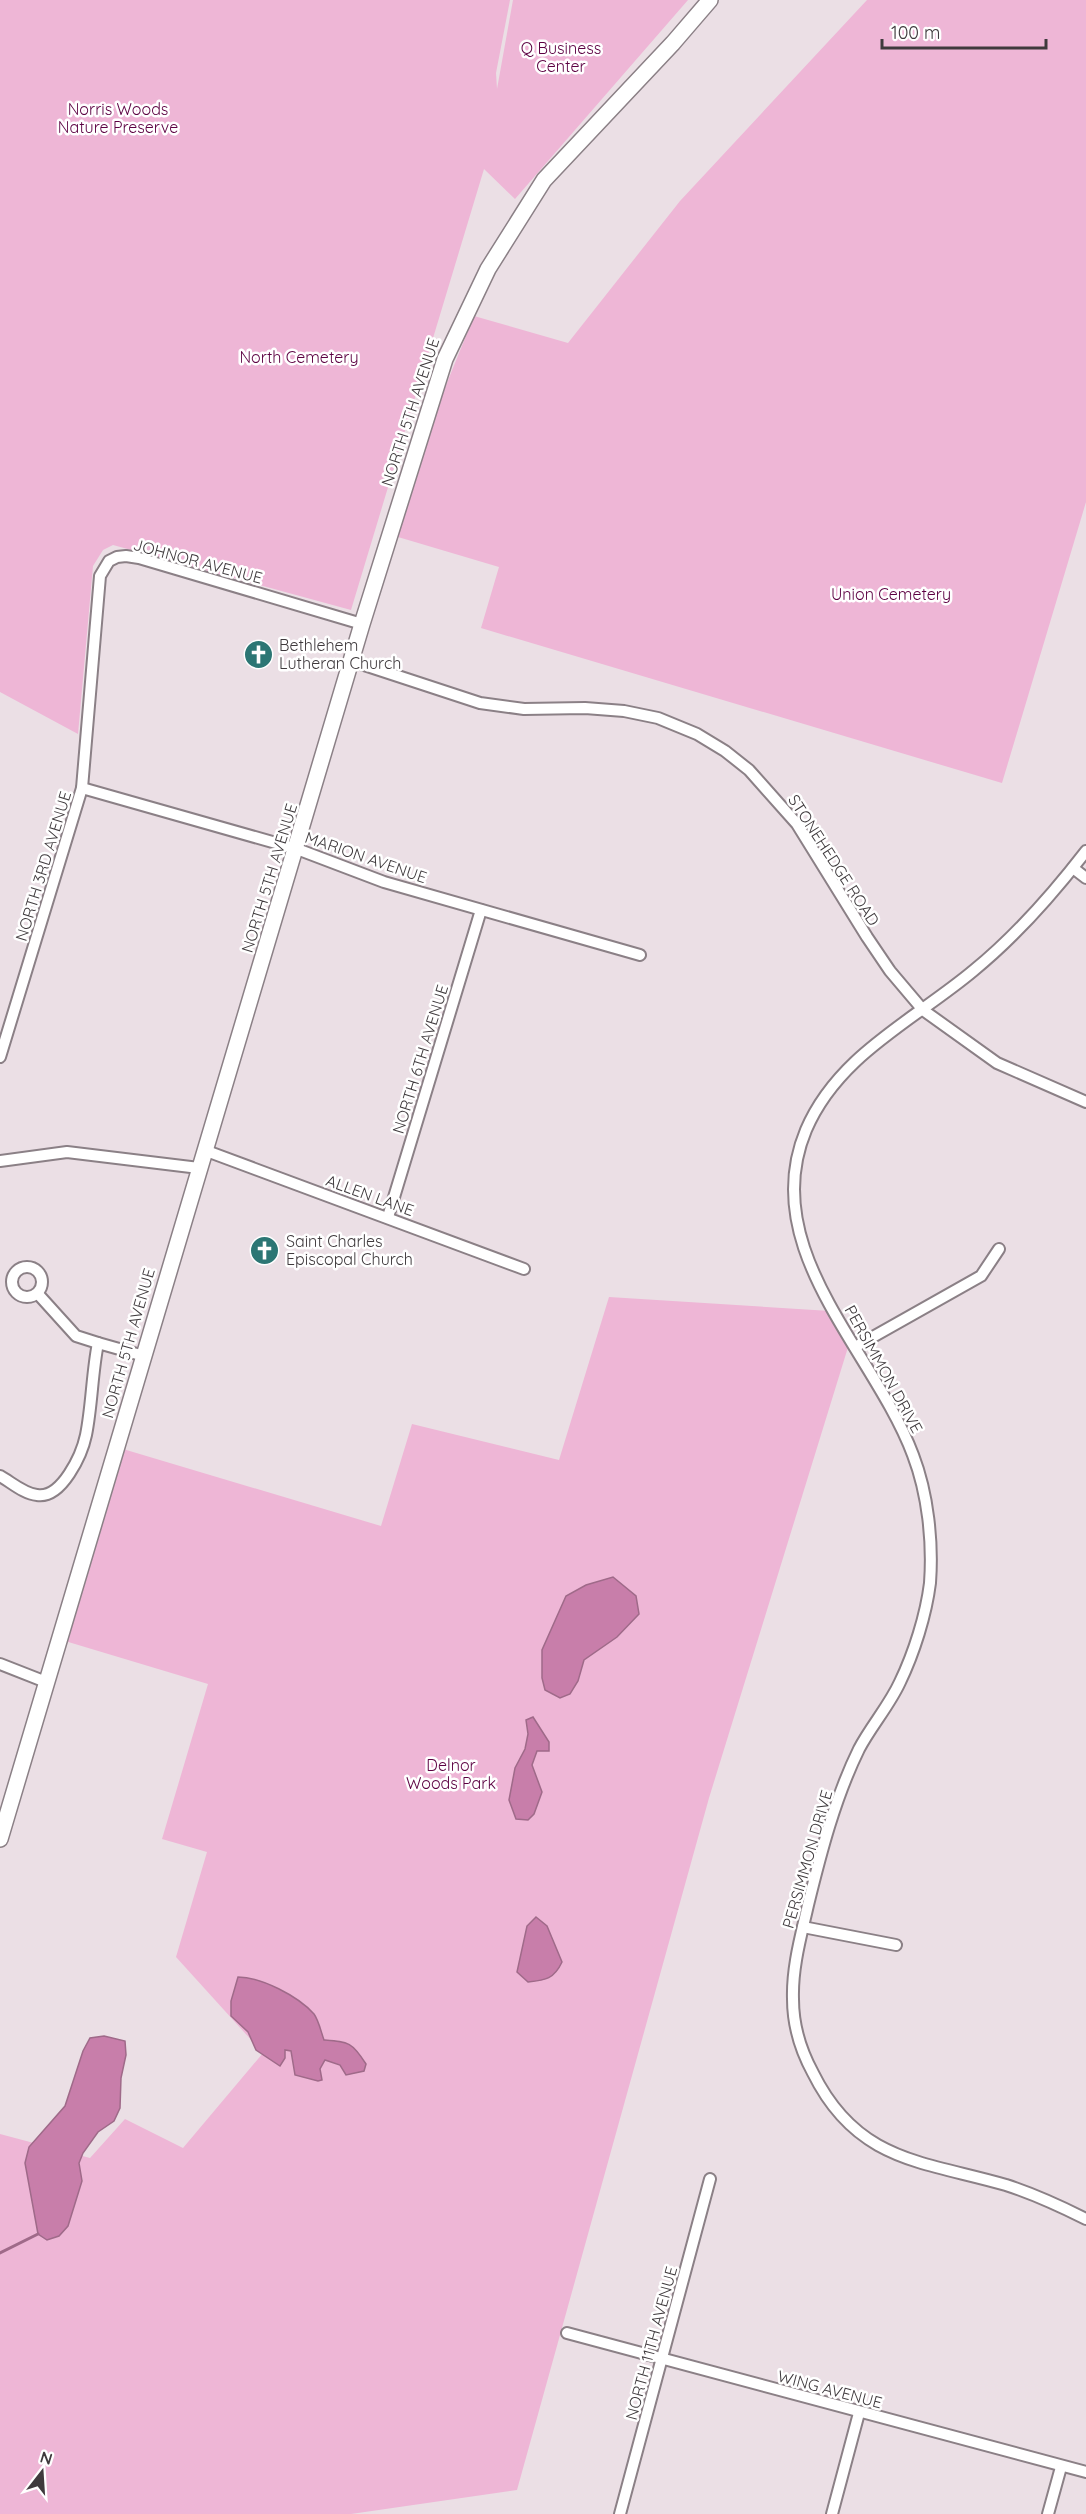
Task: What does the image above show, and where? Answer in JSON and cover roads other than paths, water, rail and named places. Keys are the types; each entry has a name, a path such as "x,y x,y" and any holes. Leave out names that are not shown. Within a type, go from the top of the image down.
{"main road":[{"name":"NORTH 5TH AVENUE","path":"0,1839 204,1150 297,849 362,624 435,385 458,329 488,269 544,180 666,51 710,0"}],"street":[{"name":"JOHNOR AVENUE","path":"82,788 99,585 104,568 109,561 126,556 139,558 362,624"},
{"name":"STONEHEDGE ROAD","path":"352,661 480,703 524,709 585,708 624,711 658,718 697,734 725,751 749,770 797,824 890,971 923,1010 997,1063 1086,1102"},
{"name":"MARION AVENUE","path":"82,788 297,849 384,882 640,955"},
{"name":"NORTH 3RD AVENUE","path":"0,1056 82,788"},
{"name":"PERSIMMON DRIVE","path":"1086,851 1047,900 1000,948 846,1068 832,1085 805,1133 796,1164 793,1192 797,1224 804,1252 893,1412 916,1463 925,1500 930,1543 929,1586 916,1640 900,1683 860,1747 837,1801 818,1861 794,1965 793,1988 797,2036 812,2072 828,2100 850,2125 879,2148 917,2164 1008,2186 1086,2219"},
{"path":"1073,868 1086,878"},
{"name":"NORTH 6TH AVENUE","path":"388,1217 481,910"},
{"name":"ALLEN LANE","path":"204,1150 524,1269"},
{"path":"0,1161 67,1152 199,1168"},
{"path":"855,1347 981,1276 999,1249"},
{"path":"38,1294 76,1336 144,1356"},
{"path":"0,1476 37,1495 46,1494 63,1482 80,1454 86,1434 98,1343"},
{"path":"0,1664 46,1682"},
{"path":"803,1927 896,1945"},
{"name":"NORTH 11TH AVENUE","path":"620,2514 710,2179"},
{"name":"WING AVENUE","path":"567,2333 1060,2467 1086,2472"},
{"path":"832,2514 859,2413"},
{"path":"1048,2514 1060,2467"}],"waterway":[{"path":"0,2253 38,2234"}],"place":[{"name":"Bethlehem Lutheran Church","path":"258,654"},
{"name":"Saint Charles Episcopal Church","path":"265,1250"}],"park label":[{"name":"Q Business Center","path":"561,57"},
{"name":"Norris Woods Nature Preserve","path":"118,118"},
{"name":"North Cemetery","path":"299,357"},
{"name":"Union Cemetery","path":"891,594"},
{"name":"Delnor Woods Park","path":"451,1774"}]}
